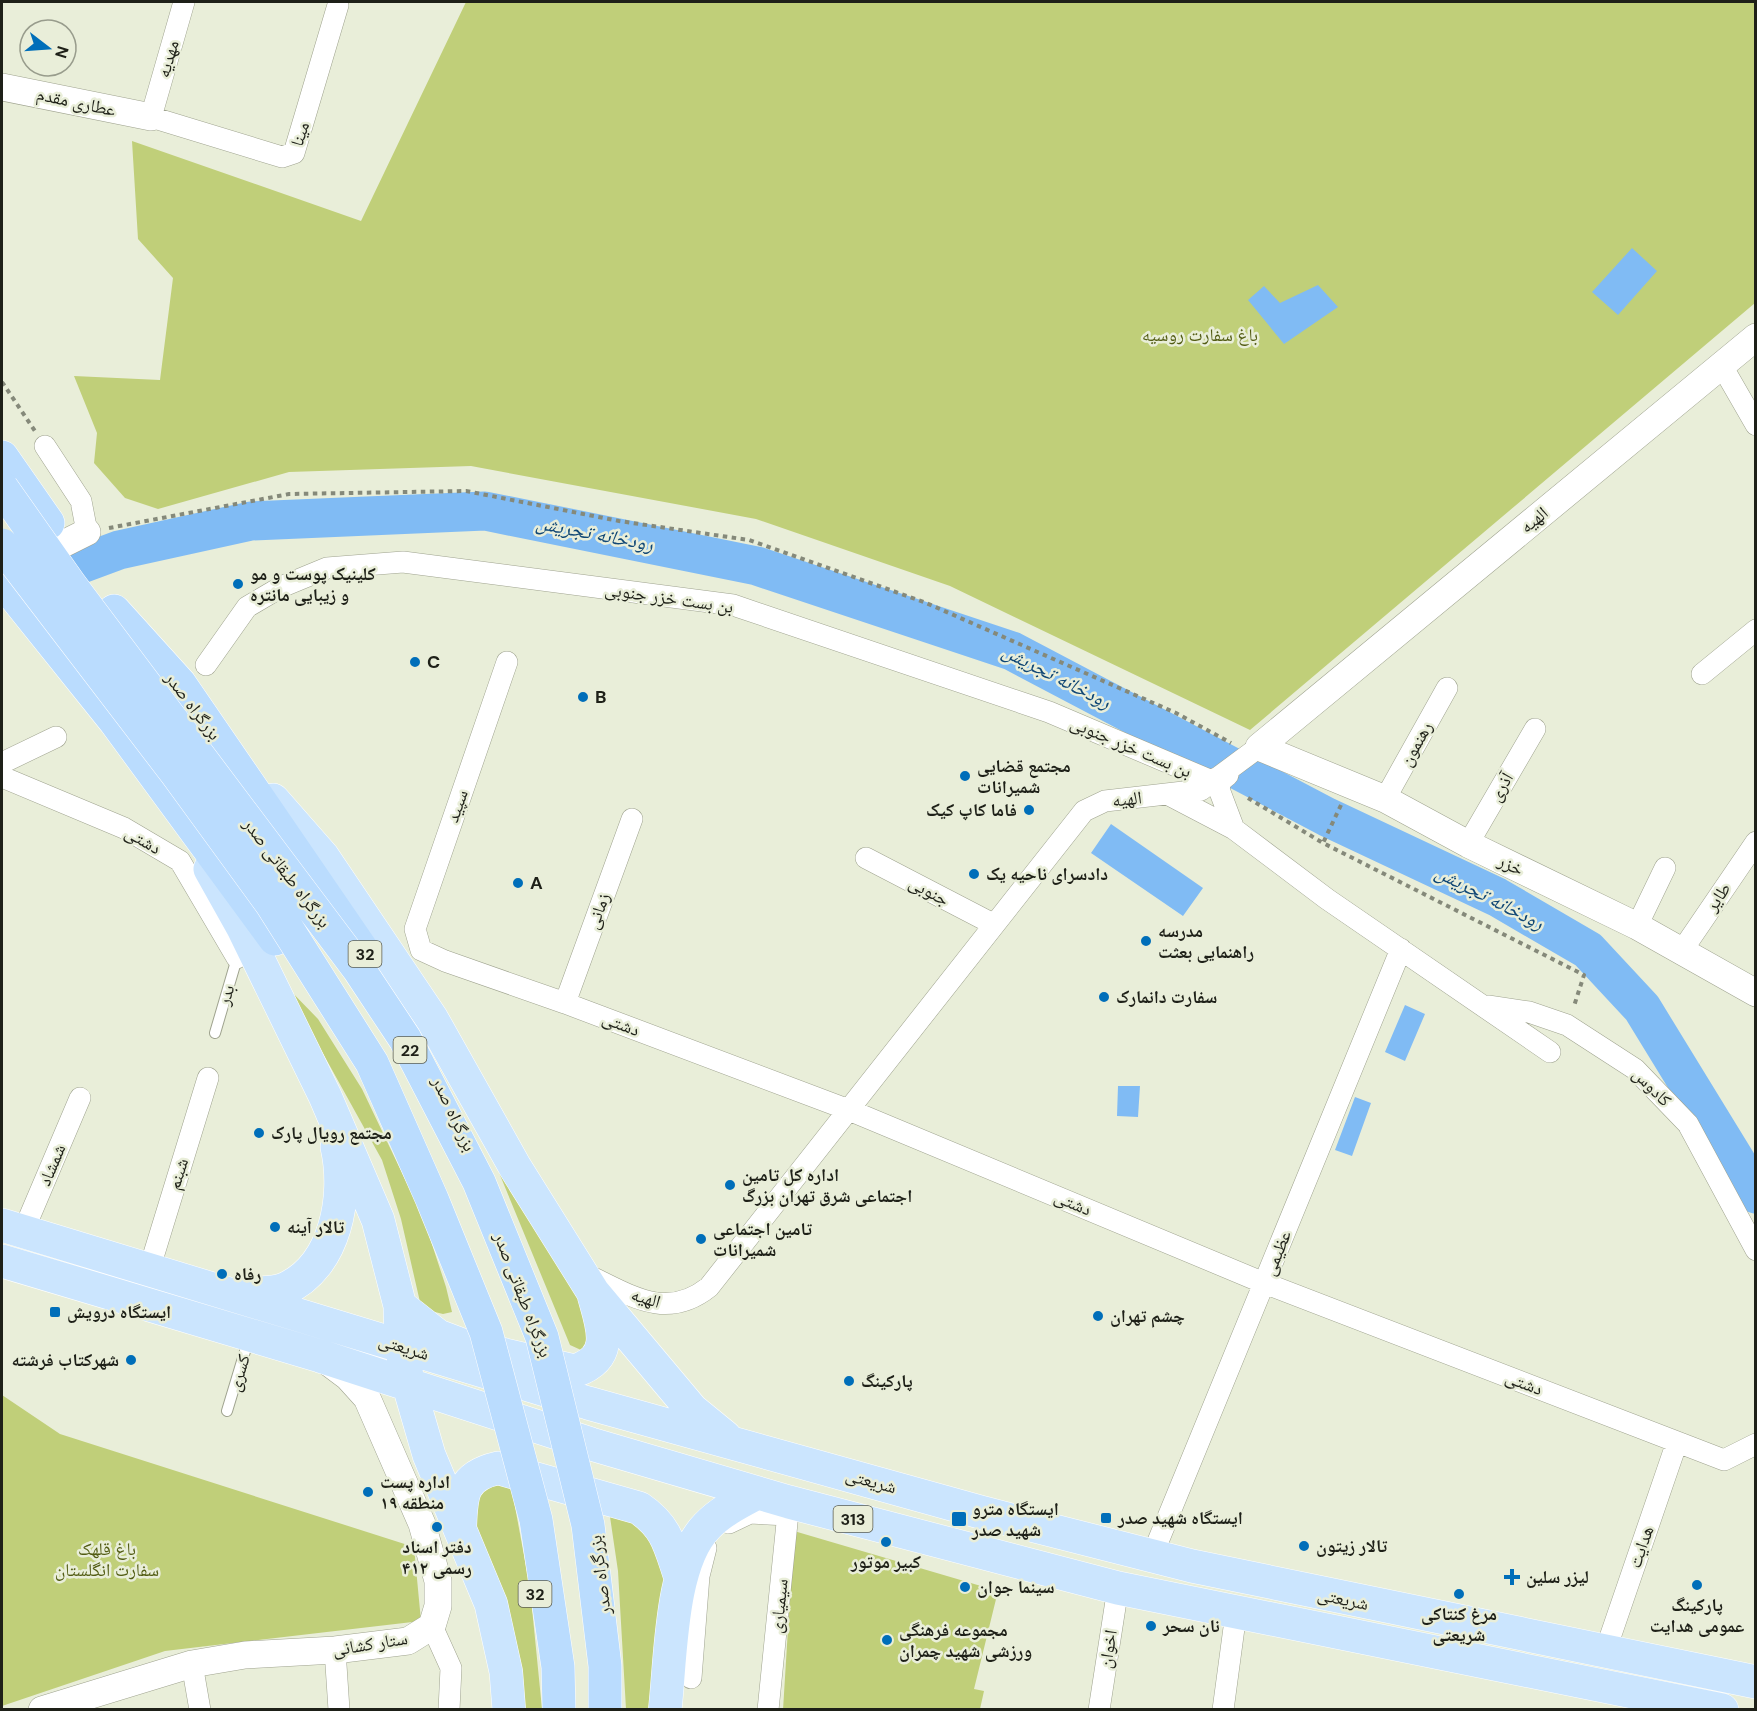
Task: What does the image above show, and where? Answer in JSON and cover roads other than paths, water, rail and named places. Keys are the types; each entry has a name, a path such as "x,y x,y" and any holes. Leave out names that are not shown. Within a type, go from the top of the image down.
{"highway":[{"name":"بزرگراه صدر","path":"2,457 114,612 180,684 309,870 416,1031 484,1179 549,1336 594,1523 611,1665 612,1710"},
{"name":"بزرگراه طبقاتی صدر","path":"2,488 78,595 358,969 405,1039 479,1182 542,1337 588,1525 605,1666 605,1710"},
{"name":"بزرگراه طبقاتی صدر","path":"2,545 177,774 272,903 372,1063 432,1199 486,1332 536,1520 558,1667 559,1710"},
{"name":"32","path":"2,580 164,786 259,915 362,1069 426,1202 479,1330 550,1668 550,1710"}],"main road":[{"path":"216,736 323,857 432,1019 515,1167 587,1282 692,1410 734,1444"},
{"path":"164,786 243,928 325,1096 378,1220 400,1306 400,1346 409,1386 429,1455 491,1604 506,1672 508,1710"},
{"path":"222,1292 266,1293 285,1289 321,1257 334,1229 340,1196 338,1155 325,1096"},
{"name":"شریعتی","path":"12,1228 400,1346 734,1444 1152,1556 1755,1682"},
{"name":"شریعتی","path":"2,1261 309,1352 591,1444 757,1493 789,1508 1118,1588 1722,1710"},
{"path":"400,1306 438,1336 462,1345 575,1371 588,1366 603,1347 604,1328 587,1282"},
{"path":"308,1318 309,1352"},
{"path":"459,1527 461,1500 468,1483 480,1472 498,1468 639,1508 656,1520 665,1532 680,1576"},
{"path":"665,1710 680,1576 690,1549 707,1526 757,1493"}],"street":[{"name":"مهدیه","path":"151,117 184,2"},
{"name":"مینا","path":"151,117 282,157 289,156 294,153 338,5"},
{"name":"عطاری مقدم","path":"2,87 151,117"},
{"name":"الهیه","path":"587,1282 660,1304 680,1304 695,1298 709,1287 1084,811 1105,801 1190,793 1216,783 1755,337"},
{"path":"1722,366 1755,424"},
{"path":"2,575 87,532 81,501 45,446"},
{"name":"بن بست خزر جنوبی","path":"206,665 248,607 281,586 327,568 403,562 733,605 1049,712 1216,783"},
{"path":"1702,674 1755,630"},
{"name":"سپید","path":"422,950 415,929 507,662"},
{"name":"رهنمون","path":"1385,799 1447,688"},
{"name":"آذری","path":"1468,844 1535,729"},
{"path":"2,763 56,736"},
{"name":"خزر","path":"1256,750 1385,799 1468,844 1637,926 1755,993"},
{"name":"دشتی","path":"2,777 124,828 180,861 237,958"},
{"path":"1216,783 1234,830"},
{"name":"کادوس","path":"1169,795 1234,830 1327,900 1550,1052"},
{"name":"زمانی","path":"565,1003 632,819"},
{"name":"طایر","path":"1681,952 1755,842"},
{"name":"جنوبی","path":"866,858 993,924"},
{"path":"1637,926 1665,868"},
{"name":"دشتی","path":"422,950 445,962 565,1003 849,1110 1264,1283 1724,1460 1755,1444"},
{"name":"عظیمی","path":"1152,1556 1401,950"},
{"name":"کادوس","path":"1481,1005 1529,1012 1567,1025 1635,1069 1688,1124 1755,1251"},
{"name":"شبنم","path":"149,1270 208,1078"},
{"name":"شمشاد","path":"12,1228 80,1098"},
{"name":"ستار کشانی","path":"52,1708 192,1665 245,1655 335,1650 408,1641 432,1626 438,1606 438,1581 422,1524 366,1398 348,1377 309,1352"},
{"name":"هدایت","path":"1605,1652 1677,1442"},
{"path":"691,1678 699,1576 704,1550 717,1531 736,1518 758,1512 789,1508"},
{"name":"سیمیاری","path":"768,1710 789,1508"},
{"name":"اخوان","path":"1099,1710 1118,1588"},
{"path":"1222,1710 1236,1613"},
{"path":"432,1626 451,1668 449,1710"},
{"path":"335,1650 339,1710"},
{"path":"192,1665 200,1710"}],"lane":[{"name":"بدر","path":"215,1033 237,958"},
{"name":"کسری","path":"227,1411 250,1335"}],"water":[{"path":"1632,248 1657,271 1618,315 1592,292"},
{"path":"1318,285 1338,307 1284,344 1248,300 1264,286 1280,303"},
{"path":"1111,824 1203,888 1183,916 1091,853"},
{"path":"1405,1005 1425,1014 1405,1061 1385,1052"},
{"path":"1118,1086 1140,1086 1138,1117 1117,1116"},
{"path":"1355,1097 1371,1103 1352,1156 1335,1150"}],"waterway":[{"name":"رودخانه تجریش","path":"28,588 57,573 119,550 251,521 485,511 757,566 1012,651 1327,817 1497,897 1588,950 1642,1008 1756,1194"}],"place":[{"name":"کلینیک پوست و مو و زیبایی مانتره","path":"238,584"},
{"name":"C","path":"415,662"},
{"name":"B","path":"583,697"},
{"name":"مجتمع قضایی شمیرانات","path":"965,776"},
{"name":"فاما کاپ کیک","path":"1029,810"},
{"name":"دادسرای ناحیه یک","path":"974,874"},
{"name":"A","path":"518,883"},
{"name":"مدرسه راهنمایی بعثت","path":"1146,941"},
{"name":"سفارت دانمارک","path":"1104,997"},
{"name":"مجتمع رویال پارک","path":"259,1133"},
{"name":"اداره کل تامین اجتماعی شرق تهران بزرگ","path":"730,1185"},
{"name":"تالار آینه","path":"275,1227"},
{"name":"تامین اجتماعی شمیرانات","path":"701,1239"},
{"name":"رفاه","path":"222,1274"},
{"name":"ایستگاه درویش","path":"55,1312"},
{"name":"چشم تهران","path":"1098,1316"},
{"name":"شهرکتاب فرشته","path":"131,1360"},
{"name":"پارکینگ","path":"849,1381"},
{"name":"اداره پست منطقه ۱۹","path":"368,1492"},
{"name":"ایستگاه شهید صدر","path":"1106,1518"},
{"name":"ایستگاه مترو شهید صدر","path":"959,1519"},
{"name":"دفتر اسناد رسمی ۴۱۲","path":"437,1527"},
{"name":"کبیر موتور","path":"886,1542"},
{"name":"تالار زیتون","path":"1304,1546"},
{"name":"لیزر سلین","path":"1512,1577"},
{"name":"پارکینگ عمومی هدایت","path":"1697,1585"},
{"name":"سینما جوان","path":"965,1587"},
{"name":"مرغ کنتاکی شریعتی","path":"1459,1594"},
{"name":"نان سحر","path":"1151,1626"},
{"name":"مجموعه فرهنگی ورزشی شهید چمران","path":"887,1640"}],"park label":[{"name":"باغ سفارت روسیه","path":"1200,335"},
{"name":"باغ قلهک سفارت انگلستان","path":"107,1559"}]}
